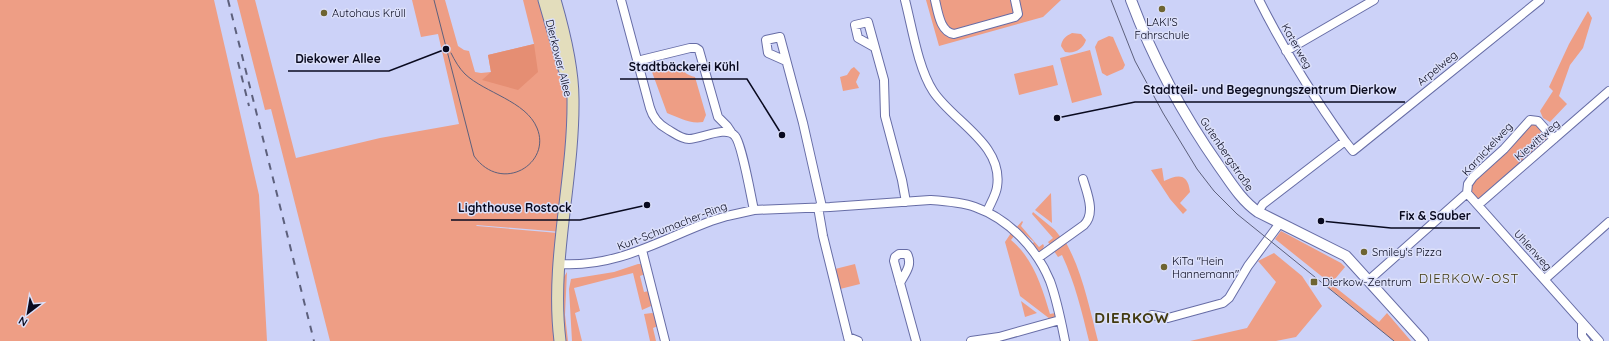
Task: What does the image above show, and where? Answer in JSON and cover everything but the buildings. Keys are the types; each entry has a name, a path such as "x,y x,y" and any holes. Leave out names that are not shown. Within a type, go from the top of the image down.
{"main road":[{"name":"Dierkower Allee","path":"544,0 567,80 572,117"},
{"name":"Dierkower Allee","path":"555,0 567,47 573,98 570,154 559,264 558,295 560,341"}],"street":[{"path":"621,0 652,114 662,126 680,137 689,139 722,132 731,132"},
{"path":"905,0 921,63 933,92 963,124 974,131 984,144 993,160 997,171 997,188 986,212"},
{"path":"935,0 944,29 949,33 954,34 1015,17 1018,14 1015,0"},
{"name":"Gutenbergstraße","path":"1131,0 1159,65 1180,104 1210,154 1240,196 1249,206 1258,212 1342,253 1369,280 1424,341"},
{"name":"Katerweg","path":"1259,0 1307,86 1345,141"},
{"path":"1286,50 1374,0"},
{"name":"Arpelweg","path":"1345,141 1353,151 1540,0"},
{"path":"874,46 884,80 885,116 902,180 906,202"},
{"path":"637,61 690,48 696,48 699,50 718,117 737,139 754,210"},
{"path":"786,61 803,123 820,207 821,228 848,339 858,341"},
{"name":"Kiewittweg","path":"1478,205 1609,91"},
{"name":"Karnickelweg","path":"1369,280 1467,193 1468,184 1473,177 1504,149 1530,120 1538,120 1554,139"},
{"path":"1258,212 1264,204 1345,141"},
{"path":"1038,258 1084,225 1090,218 1091,211 1083,179"},
{"name":"Uhlenweg","path":"1467,193 1599,341"},
{"name":"Kurt-Schumacher-Ring","path":"559,264 604,262 642,250 711,221 754,210 930,200 946,201 964,204 986,212 1003,222 1017,234 1038,258 1050,281 1065,341"},
{"path":"1545,279 1609,222"},
{"path":"1152,315 1168,318 1223,303 1229,298 1248,266 1280,223"},
{"path":"642,250 665,341"},
{"path":"900,283 916,341"},
{"path":"971,341 999,337 1060,320"},
{"name":"Uhlenweg","path":"1582,322 1582,336 1586,341"}],"shaded area":[{"path":"0,0 214,0 259,195 267,341 0,341"},
{"path":"237,0 255,0 296,158 380,138 459,124 438,34 421,37 412,0 445,0 458,46 469,51 475,72 481,73 491,72 488,55 534,44 523,0 538,0 557,57 561,57 570,95 562,232 476,225 558,233 557,341 330,341 271,109 265,110"},
{"path":"926,0 1061,0 1043,17 939,46"},
{"path":"1588,11 1592,18 1583,48 1570,65 1559,96 1567,104 1550,122 1543,118 1540,111 1553,91 1549,87 1569,44"},
{"path":"1072,33 1081,34 1086,40 1083,46 1078,50 1065,52 1061,46 1062,41"},
{"path":"1109,36 1113,37 1125,65 1123,69 1107,76 1102,73 1095,47 1098,41"},
{"path":"534,44 538,72 518,90 482,80 491,72 488,55"},
{"path":"1090,50 1102,95 1072,103 1060,58"},
{"path":"680,65 682,70 695,77 706,115 703,122 680,119 667,113 652,72"},
{"path":"1053,65 1058,85 1019,95 1014,74"},
{"path":"854,67 860,73 856,82 859,88 843,91 840,77 847,75"},
{"path":"1533,119 1554,139 1478,205 1467,193 1468,184"},
{"path":"1162,168 1164,181 1178,176 1185,178 1187,181 1190,192 1180,203 1187,210 1183,214 1170,199 1151,170"},
{"path":"1051,193 1052,223 1035,210"},
{"path":"1033,212 1055,230 1062,239 1051,246 1048,242 1053,238 1032,214"},
{"path":"1022,221 1021,226 1039,247 1043,244 1044,246 1042,251 1040,252 1032,244 1034,242 1016,228"},
{"path":"1281,231 1341,263 1345,267 1330,285 1340,281 1335,287 1379,322 1387,313 1411,341 1394,341 1328,287 1329,285 1325,279 1275,239"},
{"path":"1011,233 1014,236 1011,240 1025,255 1036,274 1050,314 1055,313 1056,318 1050,319 1020,296 1005,242"},
{"path":"1064,239 1076,263 1098,341 1089,341 1071,276 1062,255 1058,257 1052,248"},
{"path":"1274,253 1302,276 1322,306 1296,337 1276,341 1190,341 1247,328 1276,282 1258,261"},
{"path":"642,264 645,274 640,276 644,292 649,291 652,303 651,306 642,310 633,273 574,288 580,311 575,313 582,341 572,341 569,289 571,279 614,272"},
{"path":"855,264 860,284 840,289 835,269"},
{"path":"567,272 565,315 568,341 565,341 562,314 562,280"},
{"path":"1021,301 1037,313 1025,317"},
{"path":"644,314 654,314 658,326 653,328 656,341 650,341"}],"tram line":[{"path":"434,0 474,156 485,167 498,173 510,174 522,170 531,163 537,153 540,141 537,128 532,119 515,104 473,81 457,64 451,53"},
{"path":"1111,0 1135,61 1163,113 1197,169 1214,191 1237,214 1394,341"}],"railway":[{"path":"228,0 314,341"},
{"path":"238,62 249,106"}],"place":[{"name":"LAKI'S Fahrschule","path":"1162,9"},
{"name":"Autohaus Krüll","path":"324,13"},
{"name":"Diekower Allee","path":"446,49"},
{"name":"Stadtteil- und Begegnungszentrum Dierkow","path":"1057,118"},
{"name":"Stadtbäckerei Kühl","path":"782,135"},
{"name":"Lighthouse Rostock","path":"647,205"},
{"name":"Fix & Sauber","path":"1321,221"},
{"name":"Smiley's Pizza","path":"1364,252"},
{"name":"KiTa \"Hein Hannemann\"","path":"1164,267"},
{"name":"Dierkow-Zentrum","path":"1314,282"}],"district":[{"name":"DIERKOW-OST","path":"1469,278"},
{"name":"DIERKOW","path":"1132,318"}]}
